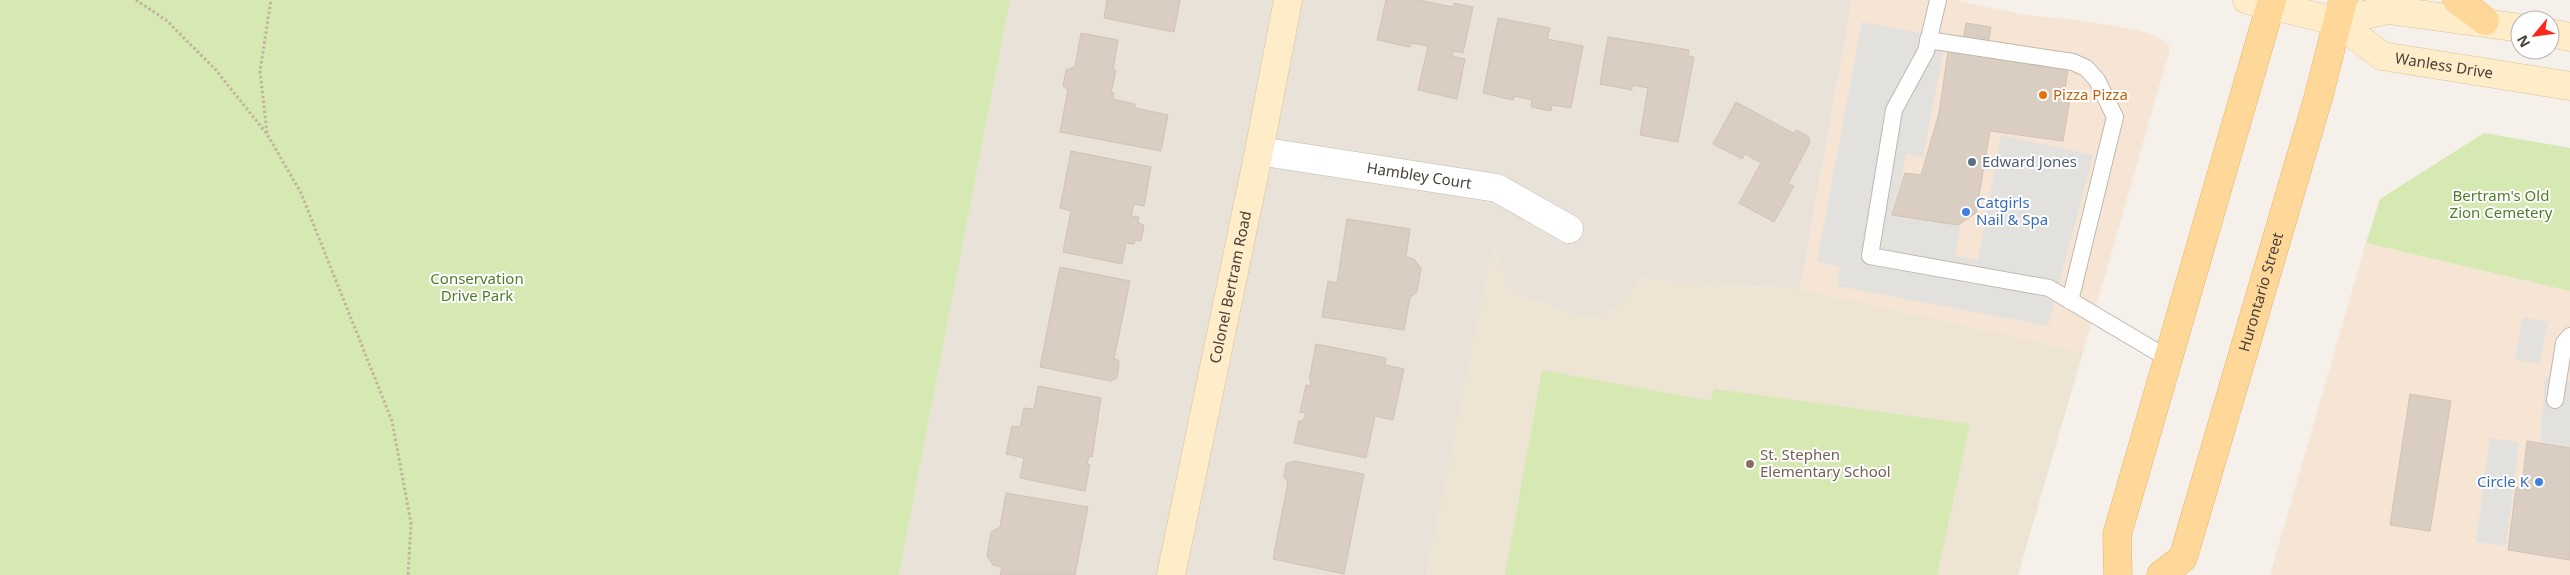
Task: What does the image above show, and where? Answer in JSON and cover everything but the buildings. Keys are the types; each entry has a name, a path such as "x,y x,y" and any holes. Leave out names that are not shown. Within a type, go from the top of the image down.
{"main road":[{"path":"2457,0 2485,21"},
{"path":"2118,575 2118,535 2169,359 2263,2"},
{"name":"Hurontario Street","path":"2161,575 2183,558 2319,95 2340,11"}],"street":[{"name":"Colonel Bertram Road","path":"1171,575 1259,151 1288,0"},
{"path":"2263,2 2340,11 2388,10 2485,21 2510,26"},
{"name":"Wanless Drive","path":"2340,11 2382,56 2570,86"},
{"name":"Hambley Court","path":"1259,151 1497,188 1569,228"}],"lane":[{"path":"1938,0 1926,51 1894,110 1870,256 2049,288 2169,359"},
{"path":"1928,40 2073,62 2086,68 2097,80 2115,117 2070,300"},
{"path":"2555,400 2564,344 2570,336"}],"path":[{"path":"136,0 166,20 215,70 267,134 301,193 392,421 411,523 408,575"},
{"path":"267,134 260,71 271,0"}],"shaded area":[{"path":"1010,0 1852,0 1800,289 1639,279 1627,298 1613,310 1597,316 1581,317 1565,312 1548,303 1527,298 1507,283 1493,246 1427,575 899,575"},
{"path":"1852,0 1955,0 2024,15 2070,19 2133,29 2156,36 2169,45 2169,52 2083,352 1800,289"},
{"path":"1862,22 1946,38 1923,157 1906,154 1896,210 1961,223 1955,256 1978,260 2001,135 2093,155 2048,326 1837,286 1840,267 1817,262"},
{"path":"2366,243 2570,291 2570,575 2270,575"},
{"name":"St. Stephen Elementary School","path":"1493,244 1507,283 1527,298 1548,303 1565,312 1581,317 1597,316 1613,310 1627,298 1638,279 1800,289 2083,352 2018,575 1427,575"},
{"path":"2523,317 2548,322 2539,364 2515,360"},
{"path":"2545,377 2570,382 2570,451 2540,446"},
{"path":"2490,438 2519,442 2506,546 2476,542"}],"green space":[{"name":"Conservation Drive Park","path":"0,0 1010,0 899,575 0,575"},
{"name":"Bertram's Old Zion Cemetery","path":"2484,133 2570,148 2570,291 2366,243 2380,199"},
{"path":"1542,370 1711,401 1714,389 1970,424 1937,575 1505,575"}],"place":[{"name":"Pizza Pizza","path":"2043,95"},
{"name":"Edward Jones","path":"1972,162"},
{"name":"Catgirls Nail & Spa","path":"1966,212"},
{"name":"St. Stephen Elementary School","path":"1750,464"},
{"name":"Circle K","path":"2539,482"}]}
